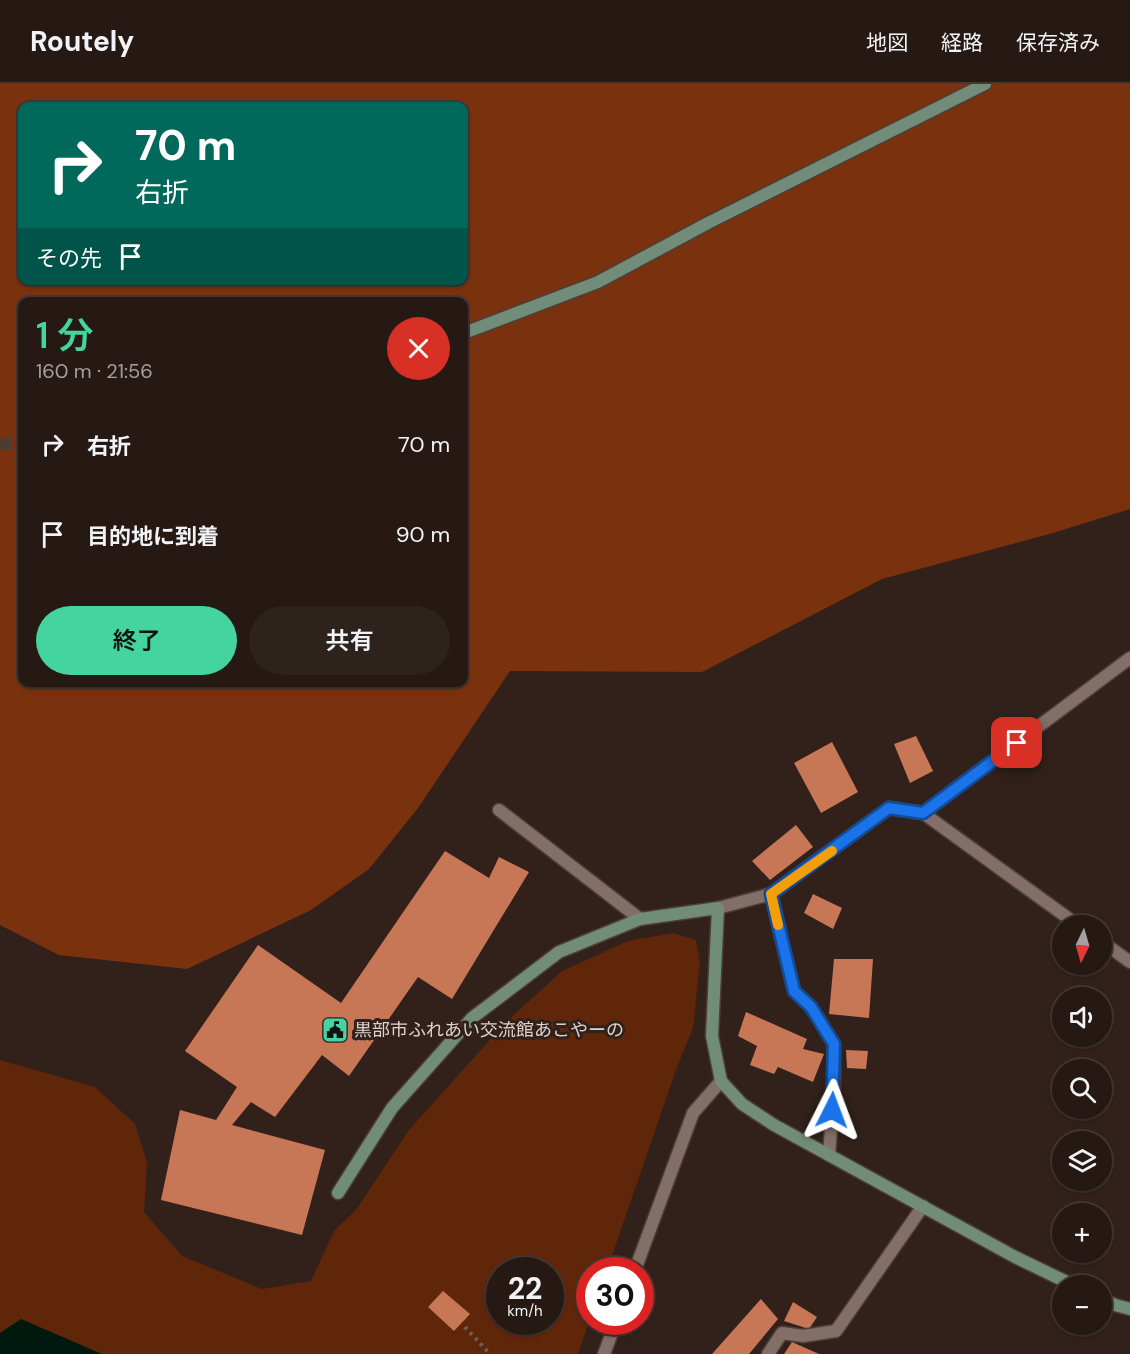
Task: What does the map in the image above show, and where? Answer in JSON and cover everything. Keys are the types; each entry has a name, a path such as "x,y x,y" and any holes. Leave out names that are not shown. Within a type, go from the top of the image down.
{"street":[{"path":"468,331 598,282 708,223 985,84"},
{"path":"923,813 1130,658"},
{"path":"338,1193 392,1108 472,1018 559,952 640,919 718,908 771,894 889,808 923,813 1064,915"},
{"path":"499,810 640,919"},
{"path":"771,894 794,991 811,1007 834,1044 834,1088 829,1155"},
{"path":"718,908 712,1036 721,1081 742,1104 829,1155 1052,1275"},
{"path":"1112,949 1130,962"},
{"path":"640,1257 693,1113 721,1081"},
{"path":"768,1354 782,1333 803,1336 836,1331 923,1206"},
{"path":"1112,1304 1130,1309"},
{"path":"604,1354 611,1335"}],"path":[{"path":"465,1327 490,1354"}],"shaded area":[{"path":"0,84 1130,84 1130,509 1053,533 882,579 702,672 510,671 418,808 369,869 311,910 187,969 59,955 0,925"},
{"path":"673,933 696,940 700,963 693,1028 677,1067 611,1257 576,1257 576,1335 584,1335 578,1354 0,1354 0,1060 95,1087 135,1124 147,1162 144,1212 182,1256 262,1289 311,1281 334,1231 356,1210 409,1130 505,1023 562,971 628,941"},
{"path":"21,1319 102,1354 0,1354 0,1333"}],"building":[{"path":"916,736 933,771 910,783 894,744"},
{"path":"832,742 858,792 821,813 794,763"},
{"path":"796,825 813,847 770,880 752,861"},
{"path":"445,851 489,878 499,857 529,872 452,999 418,977 349,1076 322,1055 275,1117 251,1102 232,1125 325,1150 302,1235 161,1200 180,1110 216,1120 237,1087 185,1051 258,945 341,1003"},
{"path":"813,894 842,908 833,929 804,913"},
{"path":"834,959 873,959 869,1018 829,1014"},
{"path":"746,1012 807,1039 803,1049 824,1054 813,1082 778,1067 774,1074 750,1065 757,1046 738,1036"},
{"path":"846,1050 868,1051 866,1069 847,1068"},
{"path":"443,1291 470,1314 454,1331 428,1307"},
{"path":"761,1299 778,1319 749,1354 712,1354"},
{"path":"793,1302 817,1317 809,1329 784,1321"},
{"path":"792,1342 819,1354 784,1354"}],"tunnel":[{"path":"0,445 18,442"}],"slow traffic":[{"path":"778,925 771,894 832,851"}],"place":[{"name":"黒部市ふれあい交流館あこやーの","path":"335,1030"}],"route":[{"path":"832,1110 834,1044 811,1007 794,991 771,894 889,808 923,813 1017,743"}]}
